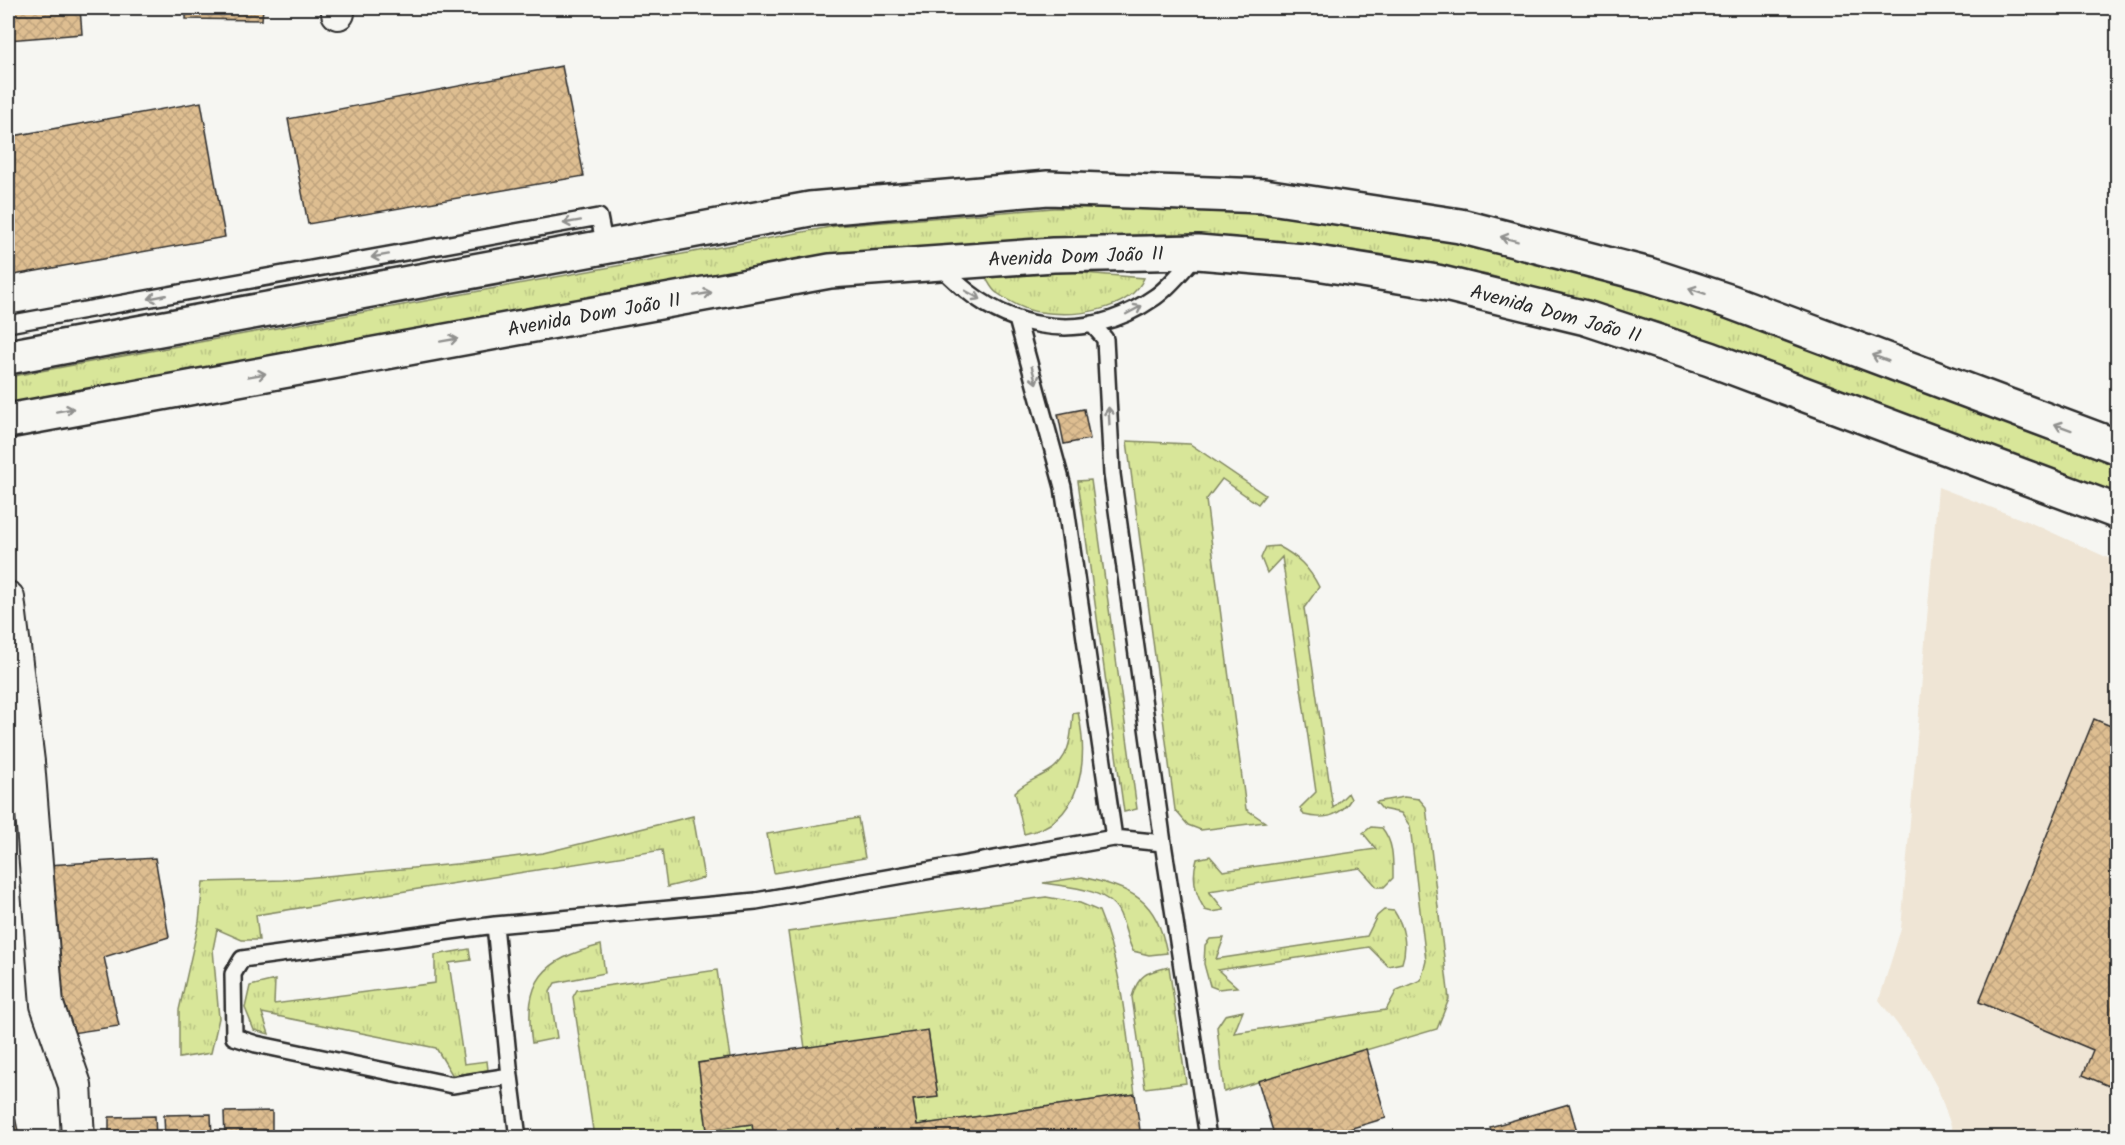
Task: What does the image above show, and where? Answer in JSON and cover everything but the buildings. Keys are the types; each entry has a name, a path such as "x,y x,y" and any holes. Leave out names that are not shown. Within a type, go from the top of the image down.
{"main road":[{"path":"8,357 810,209 998,190 1048,188 1264,196 1460,226 1649,275 1742,306 2118,447"},
{"name":"Avenida Dom João II","path":"8,421 830,271 1053,255 1198,252 1304,261 1437,282 1586,318 1710,359 2118,512"}],"street":[{"path":"8,598 28,762 47,1005 75,1086 78,1137"}],"lane":[{"path":"8,324 599,217 605,247"},
{"path":"937,262 959,288 1017,319 1038,326 1067,329 1128,314 1157,296 1198,252"},
{"path":"214,286 220,318"},
{"path":"1017,319 1063,488 1114,838"},
{"path":"1092,324 1105,339 1112,474 1163,843 1208,1137"},
{"path":"510,1076 452,1085 256,1044 234,1037 233,974 242,959 495,925 756,901 1114,838 1163,843"},
{"path":"495,925 518,1137"}],"shaded area":[{"path":"1938,487 2029,522 2117,562 2117,1137 1955,1137 1938,1089 1916,1049 1879,1000 1901,929"}],"green space":[{"path":"1172,207 1332,222 1452,240 1571,269 1650,292 1729,318 1886,376 2117,466 2118,494 1661,323 1580,300 1488,275 1386,255 1297,242 1173,234 1050,238 842,256 8,407 8,377 836,226 1053,208"},
{"path":"1071,272 1144,278 1137,289 1113,305 1099,310 1068,314 1023,308 995,292 986,278"},
{"path":"1127,441 1190,444 1265,495 1258,504 1222,479 1206,500 1246,809 1265,822 1201,830 1188,825 1175,810"},
{"path":"1091,480 1137,809 1124,812 1078,481"},
{"path":"1278,546 1302,563 1319,587 1304,608 1333,808 1348,793 1351,799 1342,810 1331,816 1304,815 1300,808 1316,792 1282,557 1267,573 1261,558 1266,547"},
{"path":"1078,712 1082,750 1077,787 1069,803 1058,817 1043,828 1024,834 1015,792 1056,767 1061,761 1068,746 1073,713"},
{"path":"1404,797 1419,799 1426,807 1449,999 1437,1029 1224,1092 1217,1027 1225,1015 1243,1011 1234,1033 1386,1010 1397,990 1421,980 1426,961 1410,826 1401,813 1382,809 1376,802"},
{"path":"693,816 704,878 667,887 662,850 256,915 259,940 242,940 217,929 213,949 219,1018 211,1053 179,1058 179,1010 199,922 203,882 283,880 467,863 543,853"},
{"path":"858,818 865,858 774,873 767,834"},
{"path":"1371,827 1382,828 1391,846 1393,878 1384,887 1377,887 1360,868 1209,891 1224,910 1212,912 1205,910 1199,898 1194,879 1197,859 1210,856 1223,871 1376,849 1363,833"},
{"path":"1082,877 1115,886 1140,899 1156,920 1167,953 1149,955 1133,951 1120,914 1115,905 1107,899 1086,890 1043,883"},
{"path":"1046,897 1080,903 1099,911 1119,978 1135,1094 917,1125 913,1100 938,1096 928,1031 805,1048 788,932"},
{"path":"1384,910 1394,911 1400,923 1405,943 1402,963 1388,966 1369,947 1218,970 1237,987 1218,989 1210,986 1204,964 1205,945 1210,939 1224,938 1216,959 1367,936 1377,916"},
{"path":"601,945 605,973 555,983 550,992 557,1038 532,1043 531,1003 534,988 541,976 564,958"},
{"path":"469,949 471,960 449,963 464,1064 487,1061 488,1070 453,1076 436,1048 262,1013 269,1034 254,1030 245,1008 250,986 275,980 274,1004 435,983 435,955"},
{"path":"1169,967 1186,1083 1145,1088 1132,997 1137,983 1144,975"},
{"path":"717,970 730,1058 698,1063 707,1130 752,1124 754,1137 594,1137 573,997 577,990"}]}
